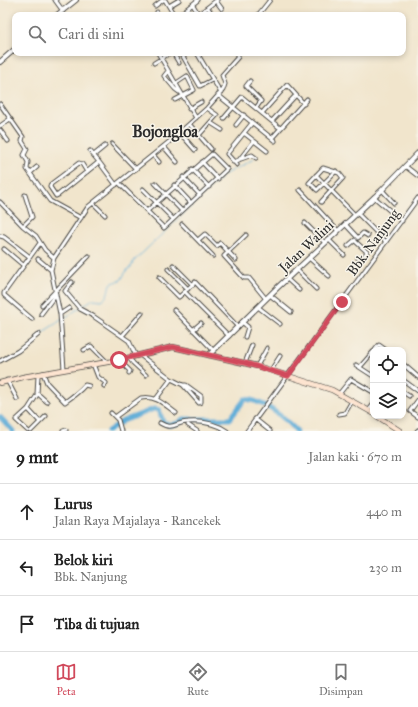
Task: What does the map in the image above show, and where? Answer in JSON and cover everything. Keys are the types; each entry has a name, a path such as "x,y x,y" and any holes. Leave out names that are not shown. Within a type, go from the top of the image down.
{"main road":[{"path":"0,383 7,380 129,358 173,347 209,354 271,370 339,394 370,411"},
{"path":"381,419 400,431"}],"street":[{"path":"55,0 63,11 76,0"},
{"path":"155,6 164,0 172,12"},
{"path":"169,6 179,0"},
{"path":"186,12 198,0"},
{"path":"203,12 216,0 222,9"},
{"path":"260,12 270,0"},
{"path":"193,5 197,12"},
{"path":"208,8 211,12"},
{"path":"0,62 12,52"},
{"path":"160,56 179,92 196,118"},
{"path":"154,63 166,56"},
{"path":"174,56 179,63"},
{"path":"183,56 200,86 212,80"},
{"path":"199,56 219,94 232,107 274,140 280,128 304,104 307,99"},
{"path":"64,369 60,317 51,270 54,258 93,203 190,125 207,108 225,84 222,74 238,56"},
{"path":"168,71 164,76 174,89 179,92"},
{"path":"175,84 187,76 194,89 175,100"},
{"path":"250,81 246,86 261,100 256,108"},
{"path":"262,113 286,85 304,104"},
{"path":"272,121 296,94"},
{"path":"224,118 232,107 242,98 280,128"},
{"path":"189,108 201,102"},
{"path":"0,104 23,137 22,140 27,149 24,155 28,162 27,169 50,201 81,218"},
{"path":"199,135 217,115 207,108"},
{"path":"236,125 244,115"},
{"path":"0,126 10,119"},
{"path":"211,123 222,130"},
{"path":"237,165 227,154 252,123"},
{"path":"190,125 211,149"},
{"path":"0,130 8,141"},
{"path":"180,133 195,150"},
{"path":"244,133 267,151"},
{"path":"239,160 254,141"},
{"path":"112,144 136,169"},
{"path":"94,155 105,146"},
{"path":"164,146 177,162"},
{"path":"246,150 256,158"},
{"path":"90,151 118,184 164,228 227,170 212,154 192,169 147,211"},
{"name":"Jalan Walini","path":"209,354 328,239 374,198 418,153"},
{"path":"233,162 252,154"},
{"path":"153,155 159,162"},
{"path":"87,172 82,164 79,163 51,184 50,187 57,196 87,172 99,162"},
{"path":"202,162 218,179"},
{"path":"405,166 418,176"},
{"path":"30,173 37,167"},
{"path":"321,202 344,178 336,171 323,168 310,183 318,190 336,171"},
{"path":"192,169 209,187"},
{"path":"316,175 386,242"},
{"path":"183,178 200,195"},
{"path":"155,183 182,211"},
{"path":"174,185 191,203"},
{"path":"143,189 173,219"},
{"path":"300,190 338,231"},
{"path":"382,190 394,203"},
{"path":"24,226 32,218 25,195"},
{"path":"374,198 402,220"},
{"name":"Bbk. Nanjung","path":"247,431 418,198"},
{"path":"0,202 36,236 45,250 54,258"},
{"path":"93,203 105,215"},
{"path":"306,223 325,243"},
{"path":"182,224 213,256"},
{"path":"345,224 358,238"},
{"path":"348,246 362,233 368,236"},
{"path":"198,240 205,234 216,246 220,243 236,260"},
{"path":"246,235 224,256 244,278 249,278 266,299"},
{"path":"0,236 4,237 30,257"},
{"path":"328,239 344,255"},
{"path":"355,241 367,252 361,260 358,258"},
{"path":"32,319 4,295 5,290 40,243"},
{"path":"4,249 23,265"},
{"path":"42,304 89,256"},
{"path":"309,258 329,276"},
{"path":"38,259 51,270"},
{"path":"173,265 193,285"},
{"path":"168,269 229,336"},
{"path":"297,270 316,289"},
{"path":"159,277 178,297 195,282 238,327"},
{"path":"287,279 299,290"},
{"path":"72,282 64,290 80,308 122,336 131,344 138,356 171,379 195,390 201,396 201,402 199,403 183,385"},
{"path":"41,314 56,294"},
{"path":"270,295 291,312"},
{"path":"258,307 280,324"},
{"path":"60,317 69,308"},
{"path":"174,310 213,350"},
{"path":"122,336 142,313"},
{"path":"242,322 248,326 245,337"},
{"path":"193,330 201,323"},
{"path":"0,361 18,351 39,334"},
{"path":"245,363 252,345"},
{"path":"84,350 91,346 106,362"},
{"path":"257,366 267,348"},
{"path":"370,355 358,366 370,373"},
{"path":"271,370 280,356"},
{"path":"129,358 146,375"},
{"path":"119,360 130,371 128,373"},
{"path":"93,364 98,377 106,383 104,386"},
{"path":"406,368 418,377"},
{"path":"40,374 65,402 72,395 78,393 85,385 89,386"},
{"path":"28,431 16,420 28,409 38,393 40,374"},
{"path":"156,399 171,379"},
{"path":"339,394 349,380 352,379 370,390"},
{"path":"7,380 17,399"},
{"path":"406,382 418,391"},
{"path":"38,393 47,402"},
{"path":"116,418 141,398 156,399 176,413"},
{"path":"339,414 345,413 352,400"},
{"path":"418,400 410,411 418,417"},
{"path":"28,409 40,422"},
{"path":"111,413 116,418 121,431"},
{"path":"31,431 46,416"},
{"path":"255,419 270,431"},
{"path":"160,423 164,427 171,429 185,422 213,423 227,431"},
{"path":"194,422 190,426 197,431"}],"waterway":[{"path":"40,334 93,299 102,300 107,295 110,284 121,280 134,261 225,174 254,159"},
{"path":"108,431 123,421 154,409 159,410 163,422 170,425 178,423 183,419 230,419 245,399 267,406 280,415 297,431"},
{"path":"0,417 13,431"}],"district":[{"name":"Bojongloa","path":"165,131"}],"route":[{"path":"119,360 173,347 245,363 288,376 342,302"}]}
